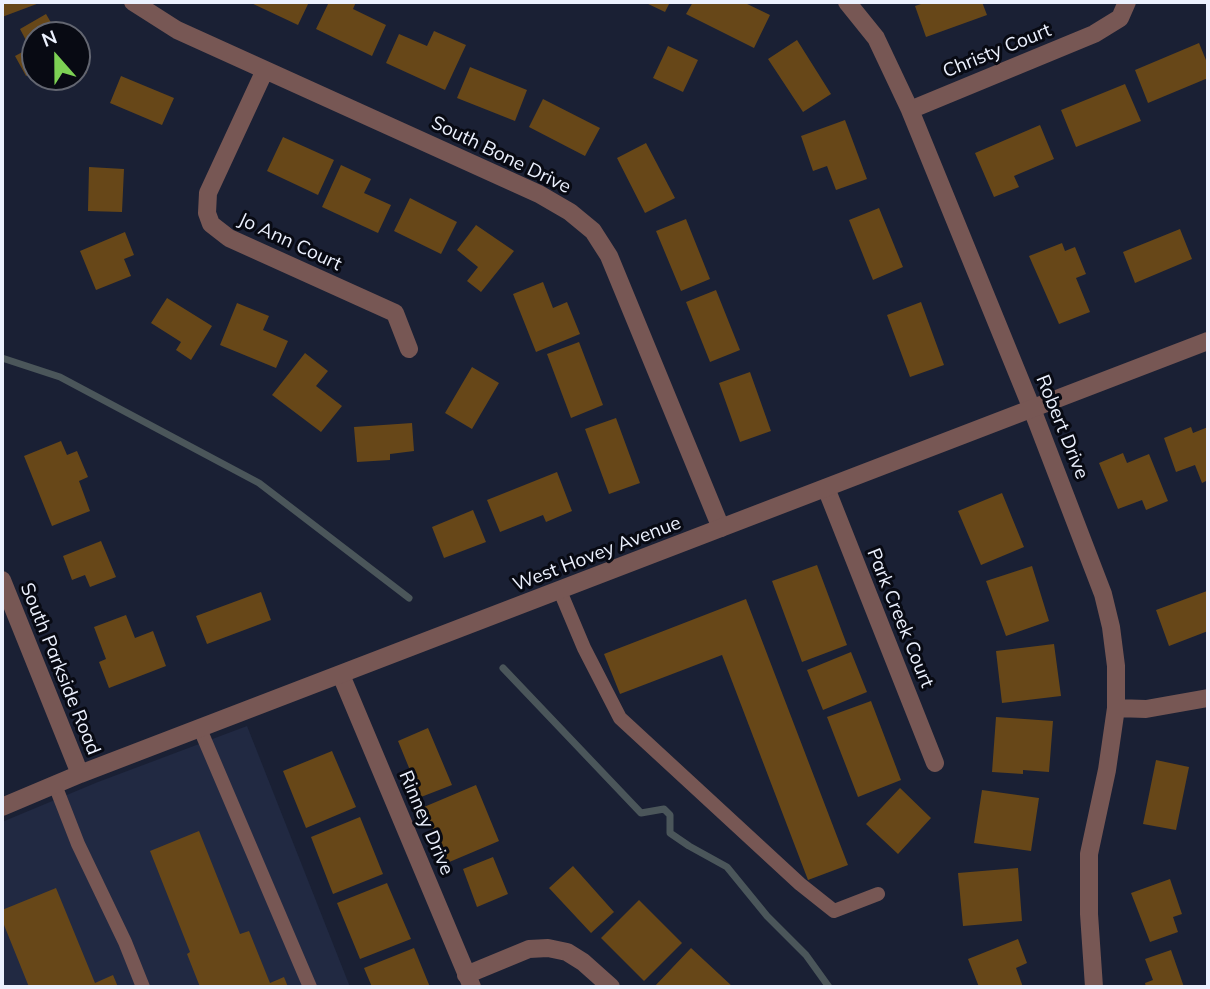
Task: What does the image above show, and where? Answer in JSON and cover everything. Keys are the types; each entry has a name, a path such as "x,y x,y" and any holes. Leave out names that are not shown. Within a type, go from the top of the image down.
{"street":[{"name":"South Bone Drive","path":"133,2 177,30 539,194 570,212 593,231 609,256 721,528"},
{"name":"Robert Drive","path":"846,2 876,38 910,110 1032,409 1103,594 1116,666 1116,708 1107,770 1089,854 1088,898 1094,987"},
{"name":"Christy Court","path":"910,110 1094,34 1119,18 1127,2"},
{"name":"Jo Ann Court","path":"265,70 208,193 207,213 211,224 229,238 395,313 409,349"},
{"name":"West Hovey Avenue","path":"2,807 80,774 1208,341"},
{"name":"Park Creek Court","path":"826,488 935,763"},
{"name":"South Parkside Road","path":"2,580 80,774"},
{"name":"Rinney Drive","path":"341,675 469,981"},
{"path":"1116,708 1146,709 1208,698"},
{"path":"469,981 529,949 548,948 567,952 583,962 611,987"}],"lane":[{"path":"560,590 584,648 620,718 800,884 834,911 878,894"},
{"path":"200,729 310,987"},
{"path":"55,786 78,844 125,942 143,987"}],"shaded area":[{"path":"247,726 350,987 2,987 2,822 98,782"}],"building":[{"path":"2,2 42,2 2,17"},
{"path":"249,2 309,2 298,25"},
{"path":"329,2 356,2 353,9 386,25 372,56 316,29"},
{"path":"644,2 670,2 665,12"},
{"path":"693,2 743,2 770,15 754,48 686,14"},
{"path":"927,2 982,2 987,15 926,37 915,6"},
{"path":"46,14 50,21 34,21"},
{"path":"434,31 466,45 445,90 386,63 399,34 427,46"},
{"path":"797,40 831,94 803,112 768,59"},
{"path":"1199,43 1208,65 1208,78 1148,103 1135,70"},
{"path":"668,46 698,60 683,92 653,78"},
{"path":"21,53 21,67 15,56"},
{"path":"470,67 527,90 515,121 457,98"},
{"path":"121,76 174,98 162,125 110,103"},
{"path":"1125,84 1141,121 1076,147 1061,110"},
{"path":"543,99 600,128 585,156 529,127"},
{"path":"845,120 867,179 836,190 827,166 813,171 801,136"},
{"path":"1040,125 1054,159 1014,176 1019,187 994,197 975,153"},
{"path":"283,137 334,160 318,195 267,171"},
{"path":"646,143 675,198 645,213 617,158"},
{"path":"341,165 371,179 364,193 391,205 378,233 322,207"},
{"path":"89,167 124,169 122,212 88,211"},
{"path":"410,198 457,222 441,254 394,231"},
{"path":"879,208 903,267 873,280 849,220"},
{"path":"686,219 710,279 681,291 656,231"},
{"path":"476,225 514,251 481,292 467,281 478,267 457,250"},
{"path":"1180,229 1192,259 1135,283 1123,252"},
{"path":"125,232 134,255 124,259 131,276 96,290 80,251"},
{"path":"1062,243 1065,251 1075,247 1086,274 1076,278 1090,312 1059,324 1029,256"},
{"path":"543,282 553,308 567,302 580,334 536,352 513,294"},
{"path":"716,290 740,350 710,362 686,302"},
{"path":"167,298 212,326 191,360 176,350 181,342 151,323"},
{"path":"921,302 944,365 910,377 887,315"},
{"path":"237,303 269,316 263,330 288,341 276,368 220,345"},
{"path":"579,342 603,405 571,418 547,354"},
{"path":"305,353 328,371 316,386 342,406 321,432 272,395"},
{"path":"472,367 499,383 472,429 445,413"},
{"path":"750,372 771,431 740,442 719,383"},
{"path":"616,418 640,483 609,494 585,429"},
{"path":"412,423 414,451 390,454 390,460 357,462 354,427"},
{"path":"1191,427 1193,433 1208,427 1208,480 1202,483 1195,465 1176,472 1164,438"},
{"path":"61,441 67,455 77,451 88,477 79,481 90,511 52,526 24,456"},
{"path":"1123,453 1127,463 1149,454 1168,501 1146,510 1142,500 1118,509 1099,463"},
{"path":"557,472 572,511 546,522 543,515 500,532 487,500"},
{"path":"1002,493 1024,547 981,565 958,511"},
{"path":"473,510 486,542 444,558 432,527"},
{"path":"101,541 116,577 90,587 85,575 72,580 63,556"},
{"path":"817,565 847,645 802,662 772,581"},
{"path":"1032,566 1049,621 1006,636 986,581"},
{"path":"1207,591 1208,631 1169,646 1156,610"},
{"path":"261,592 271,620 207,644 196,616"},
{"path":"746,599 848,865 808,880 722,655 620,694 604,654"},
{"path":"126,615 135,638 153,631 166,666 109,688 99,662 106,659 94,627"},
{"path":"1054,644 1061,696 1002,703 996,651"},
{"path":"851,652 867,692 823,710 807,670"},
{"path":"871,701 901,780 858,797 827,717"},
{"path":"996,717 1053,721 1049,772 992,772"},
{"path":"428,728 452,785 421,797 398,741"},
{"path":"332,751 356,807 306,828 283,771"},
{"path":"1156,760 1189,767 1176,830 1143,824"},
{"path":"476,785 499,841 447,863 424,807"},
{"path":"900,788 931,818 898,854 866,824"},
{"path":"982,790 1039,798 1031,851 974,843"},
{"path":"360,817 383,874 333,894 311,837"},
{"path":"199,831 240,934 249,931 270,983 284,977 288,987 200,987 187,954 190,952 150,851"},
{"path":"493,857 508,894 477,907 463,869"},
{"path":"573,866 614,912 591,933 549,888"},
{"path":"1018,868 1022,921 963,926 958,873"},
{"path":"1170,879 1182,914 1173,917 1178,932 1150,942 1131,893"},
{"path":"387,883 411,939 360,959 337,903"},
{"path":"56,888 95,983 113,975 118,987 29,987 2,920 2,910"},
{"path":"639,900 682,943 644,981 601,938"},
{"path":"1018,939 1027,963 1016,968 1023,987 979,987 968,959"},
{"path":"414,948 430,987 372,987 364,968"},
{"path":"691,948 733,987 654,987"},
{"path":"1171,950 1184,987 1146,987 1145,983 1153,980 1145,959"}],"waterway":[{"path":"2,358 60,377 259,483 409,598"},
{"path":"503,668 641,813 664,809 670,815 670,833 727,867 767,916 806,955 829,987"}]}
